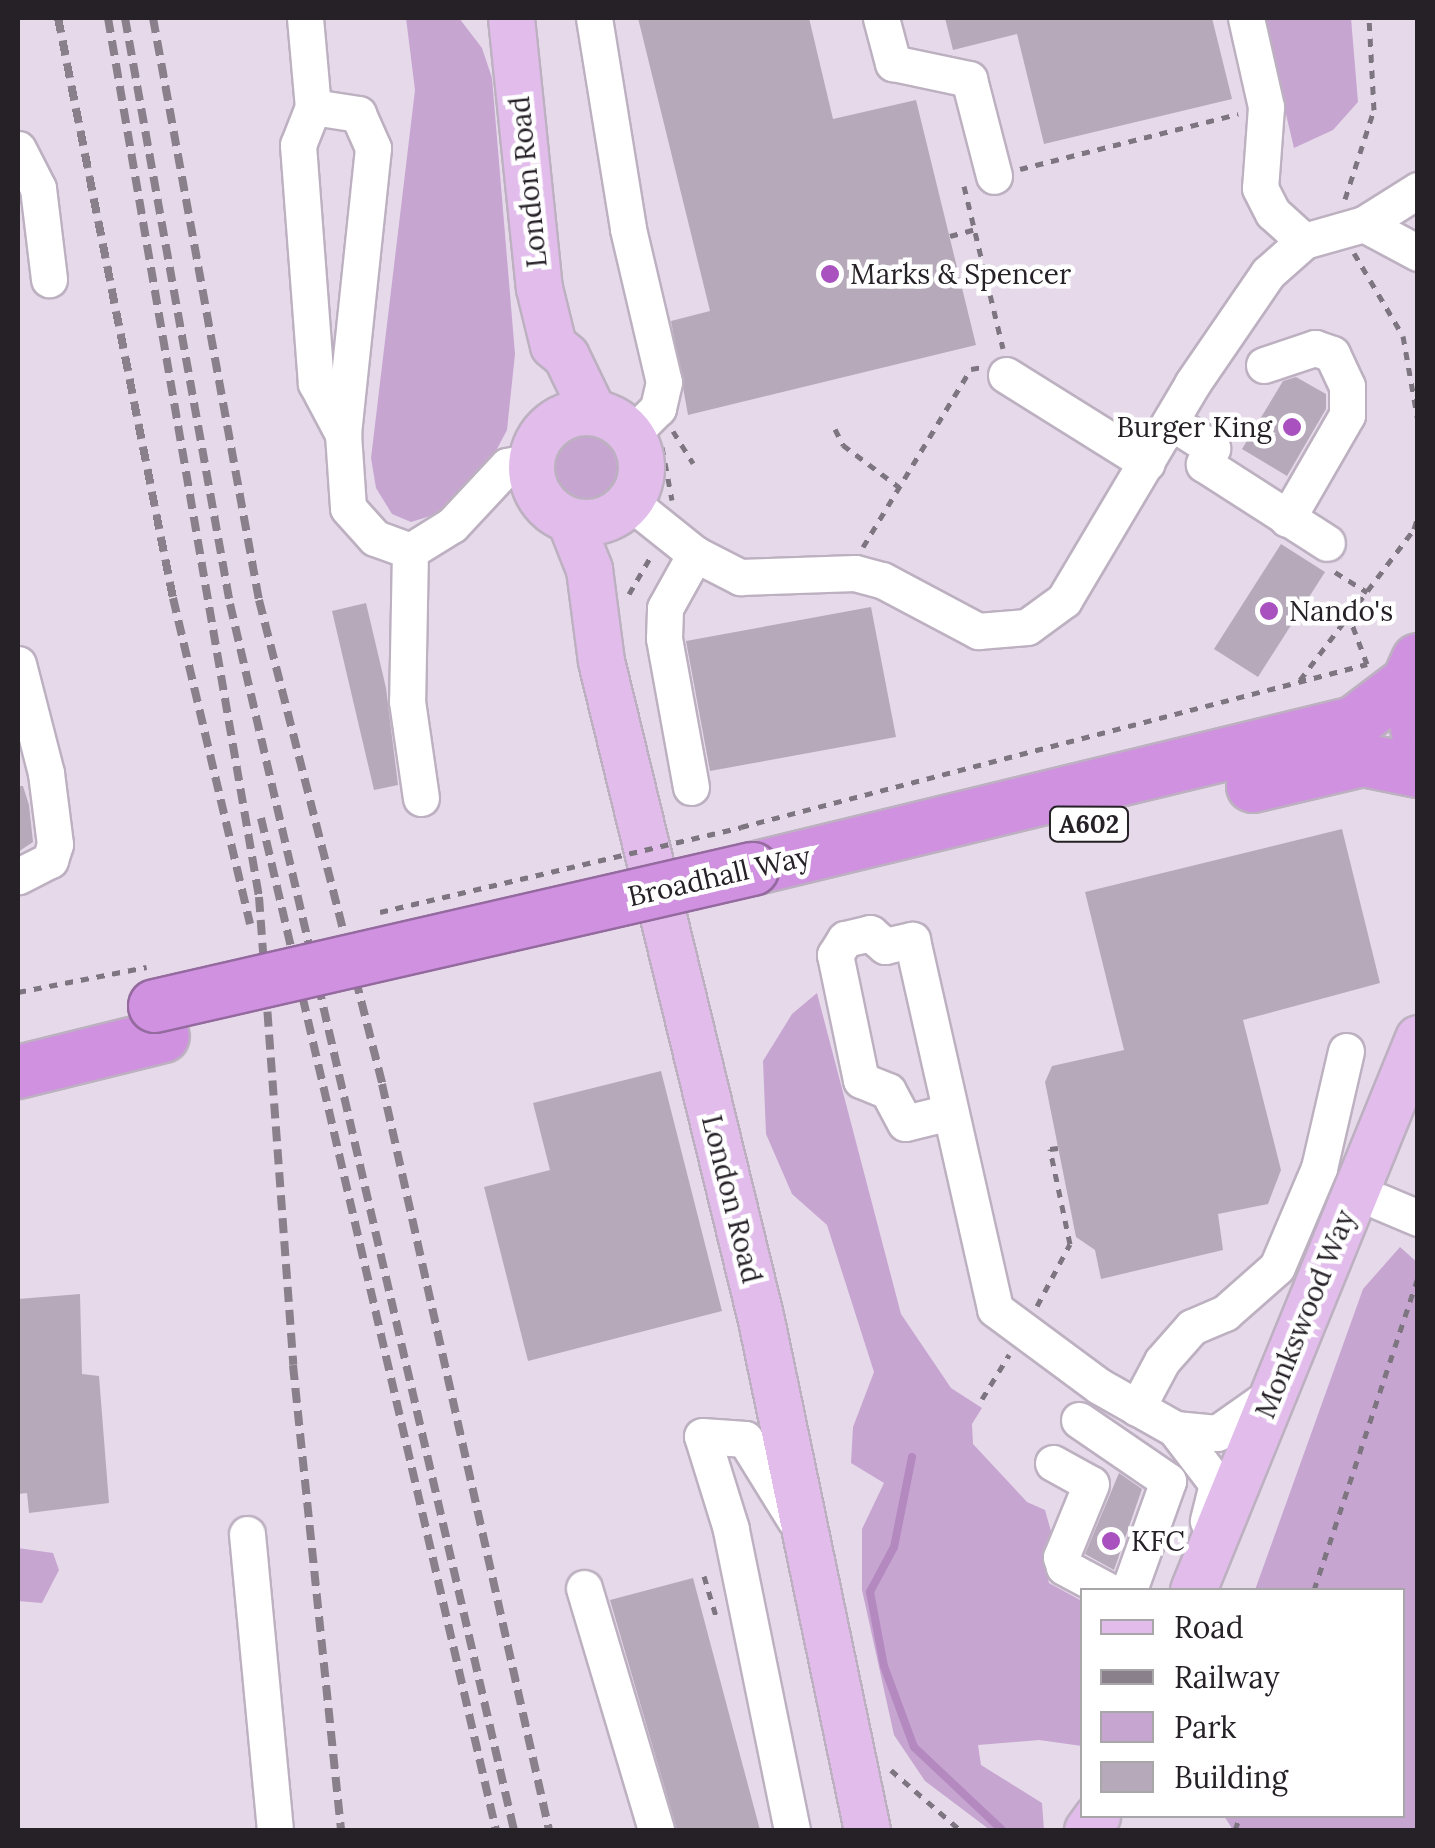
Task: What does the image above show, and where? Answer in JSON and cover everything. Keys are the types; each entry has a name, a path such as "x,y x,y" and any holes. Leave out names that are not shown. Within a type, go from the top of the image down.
{"highway":[{"path":"1413,671 1418,733"},
{"name":"Broadhall Way","path":"18,1038 1354,723 1413,671"},
{"name":"Broadhall Way","path":"751,865 1363,760 1418,772"},
{"name":"Broadhall Way","path":"18,1072 160,1002"}],"main road":[{"name":"London Road","path":"510,18 539,288 553,345 566,356 574,417"},
{"path":"589,569 623,508 642,466 632,434 574,417 536,442 530,461 538,495 570,521 623,508"},
{"name":"London Road","path":"570,521 589,569 600,661 761,1320 801,1530 866,1830"},
{"name":"Monkswood Way","path":"1193,1588 1418,1038"},
{"name":"Monkswood Way","path":"1225,1588 1399,1210 1418,1106"}],"street":[{"path":"304,18 313,107 298,145 316,383 343,434"},
{"path":"594,18 628,229 664,382 658,408 632,434"},
{"path":"881,18 893,64 969,79 994,176"},
{"path":"1246,18 1266,107 1260,188 1273,214 1304,241"},
{"path":"313,107 358,114 373,148 343,434 348,508 375,538 410,551"},
{"path":"18,149 38,188 49,279"},
{"path":"623,508 695,554 740,577 766,580 855,573 882,580 978,631 1027,627 1064,600 1170,422 1268,273 1304,241 1364,224 1418,190"},
{"path":"1364,224 1418,253"},
{"path":"1264,365 1316,348 1332,354 1347,386 1347,415 1287,519"},
{"path":"1006,375 1147,463"},
{"path":"1170,422 1212,448 1204,464 1327,542"},
{"path":"410,551 452,525 506,466 530,461"},
{"path":"410,551 407,701 421,798"},
{"path":"691,787 664,638 666,608 695,554"},
{"path":"18,664 46,773 56,844 50,860 18,876"},
{"path":"950,1112 905,1123 888,1091 861,1080 835,955 845,938 870,933 885,946 912,940 996,1309 1023,1333 1174,1429 1217,1484 1192,1588"},
{"path":"1137,1408 1184,1335 1226,1312 1277,1266 1320,1168 1346,1051"},
{"path":"1174,1429 1218,1432 1242,1421 1273,1393"},
{"path":"1078,1420 1163,1471 1168,1481 1129,1588"},
{"path":"792,1830 731,1528 702,1436 745,1439 801,1530"},
{"path":"1053,1462 1091,1484 1062,1557 1064,1568 1102,1588"},
{"path":"247,1534 276,1830"},
{"path":"584,1588 656,1830"}],"path":[{"path":"855,573 854,560 971,369 983,366 998,344 964,183 1266,107"},
{"path":"950,236 973,230"},
{"path":"835,429 842,445 899,487"},
{"path":"1298,682 1418,516"},
{"path":"375,914 751,865 1298,682 1367,664 1349,616"},
{"path":"18,992 160,1002"},
{"path":"982,1399 1023,1333 1070,1244 1050,1149 1058,1148"},
{"path":"1315,1588 1418,1278"}],"green space":[{"path":"406,18 459,18 482,48 492,78 515,354 507,430 488,466 440,513 411,522 392,514 376,488 371,458 415,90"},
{"path":"1263,18 1351,18 1358,102 1333,130 1294,148"},
{"path":"588,428 602,430 614,438 622,450 622,478 614,490 602,498 588,500 574,498 562,490 554,478 552,464 554,450 562,438 574,430"},
{"path":"817,993 901,1314 951,1388 982,1408 972,1424 973,1444 1027,1502 1045,1510 1054,1542 1044,1564 1049,1583 1080,1600 1080,1746 1039,1740 978,1745 981,1765 1042,1803 1044,1830 990,1830 925,1781 894,1735 862,1590 862,1529 884,1483 851,1463 853,1427 874,1372 827,1225 792,1194 766,1134 763,1061 792,1014"},
{"path":"1400,1247 1418,1263 1417,1830 1233,1830 1225,1818 1405,1818 1405,1588 1256,1588 1363,1289"},
{"path":"18,1548 53,1553 59,1570 42,1603 18,1601"}],"building":[{"name":"Marks & Spencer","path":"638,18 809,18 833,119 916,100 976,345 688,415 671,321 710,311"},
{"path":"945,18 1212,18 1232,99 1044,144 1017,34 953,50"},
{"name":"Burger King","path":"1296,377 1326,394 1326,409 1287,476 1242,449 1283,381"},
{"name":"Nando's","path":"1281,544 1325,572 1258,677 1214,649"},
{"path":"366,603 386,688 398,785 374,790 332,611"},
{"path":"871,607 896,737 710,771 686,641"},
{"path":"18,786 23,786 29,805 33,842 18,852"},
{"path":"1342,829 1380,983 1243,1020 1281,1170 1268,1204 1218,1214 1223,1250 1101,1279 1095,1250 1076,1237 1045,1082 1052,1066 1124,1050 1085,892"},
{"path":"661,1071 722,1311 528,1361 484,1187 550,1170 533,1103"},
{"path":"80,1294 82,1374 99,1376 109,1503 29,1513 27,1493 18,1494 18,1299"},
{"path":"1119,1473 1142,1489 1114,1570 1085,1554"},
{"path":"693,1578 760,1830 677,1830 610,1600"}],"waterway":[{"path":"912,1457 894,1547 870,1592 884,1666 914,1747 1002,1830"}],"railway":[{"path":"58,18 173,598 250,924"},
{"path":"108,18 259,897 293,1365 341,1830"},
{"path":"125,18 230,604 514,1830"},
{"path":"153,18 259,600 382,1084 549,1830"},
{"path":"261,818 496,1830"}],"place":[{"name":"Marks & Spencer","path":"830,274"},
{"name":"Burger King","path":"1292,427"},
{"name":"Nando's","path":"1269,611"},
{"name":"KFC","path":"1111,1541"}]}
